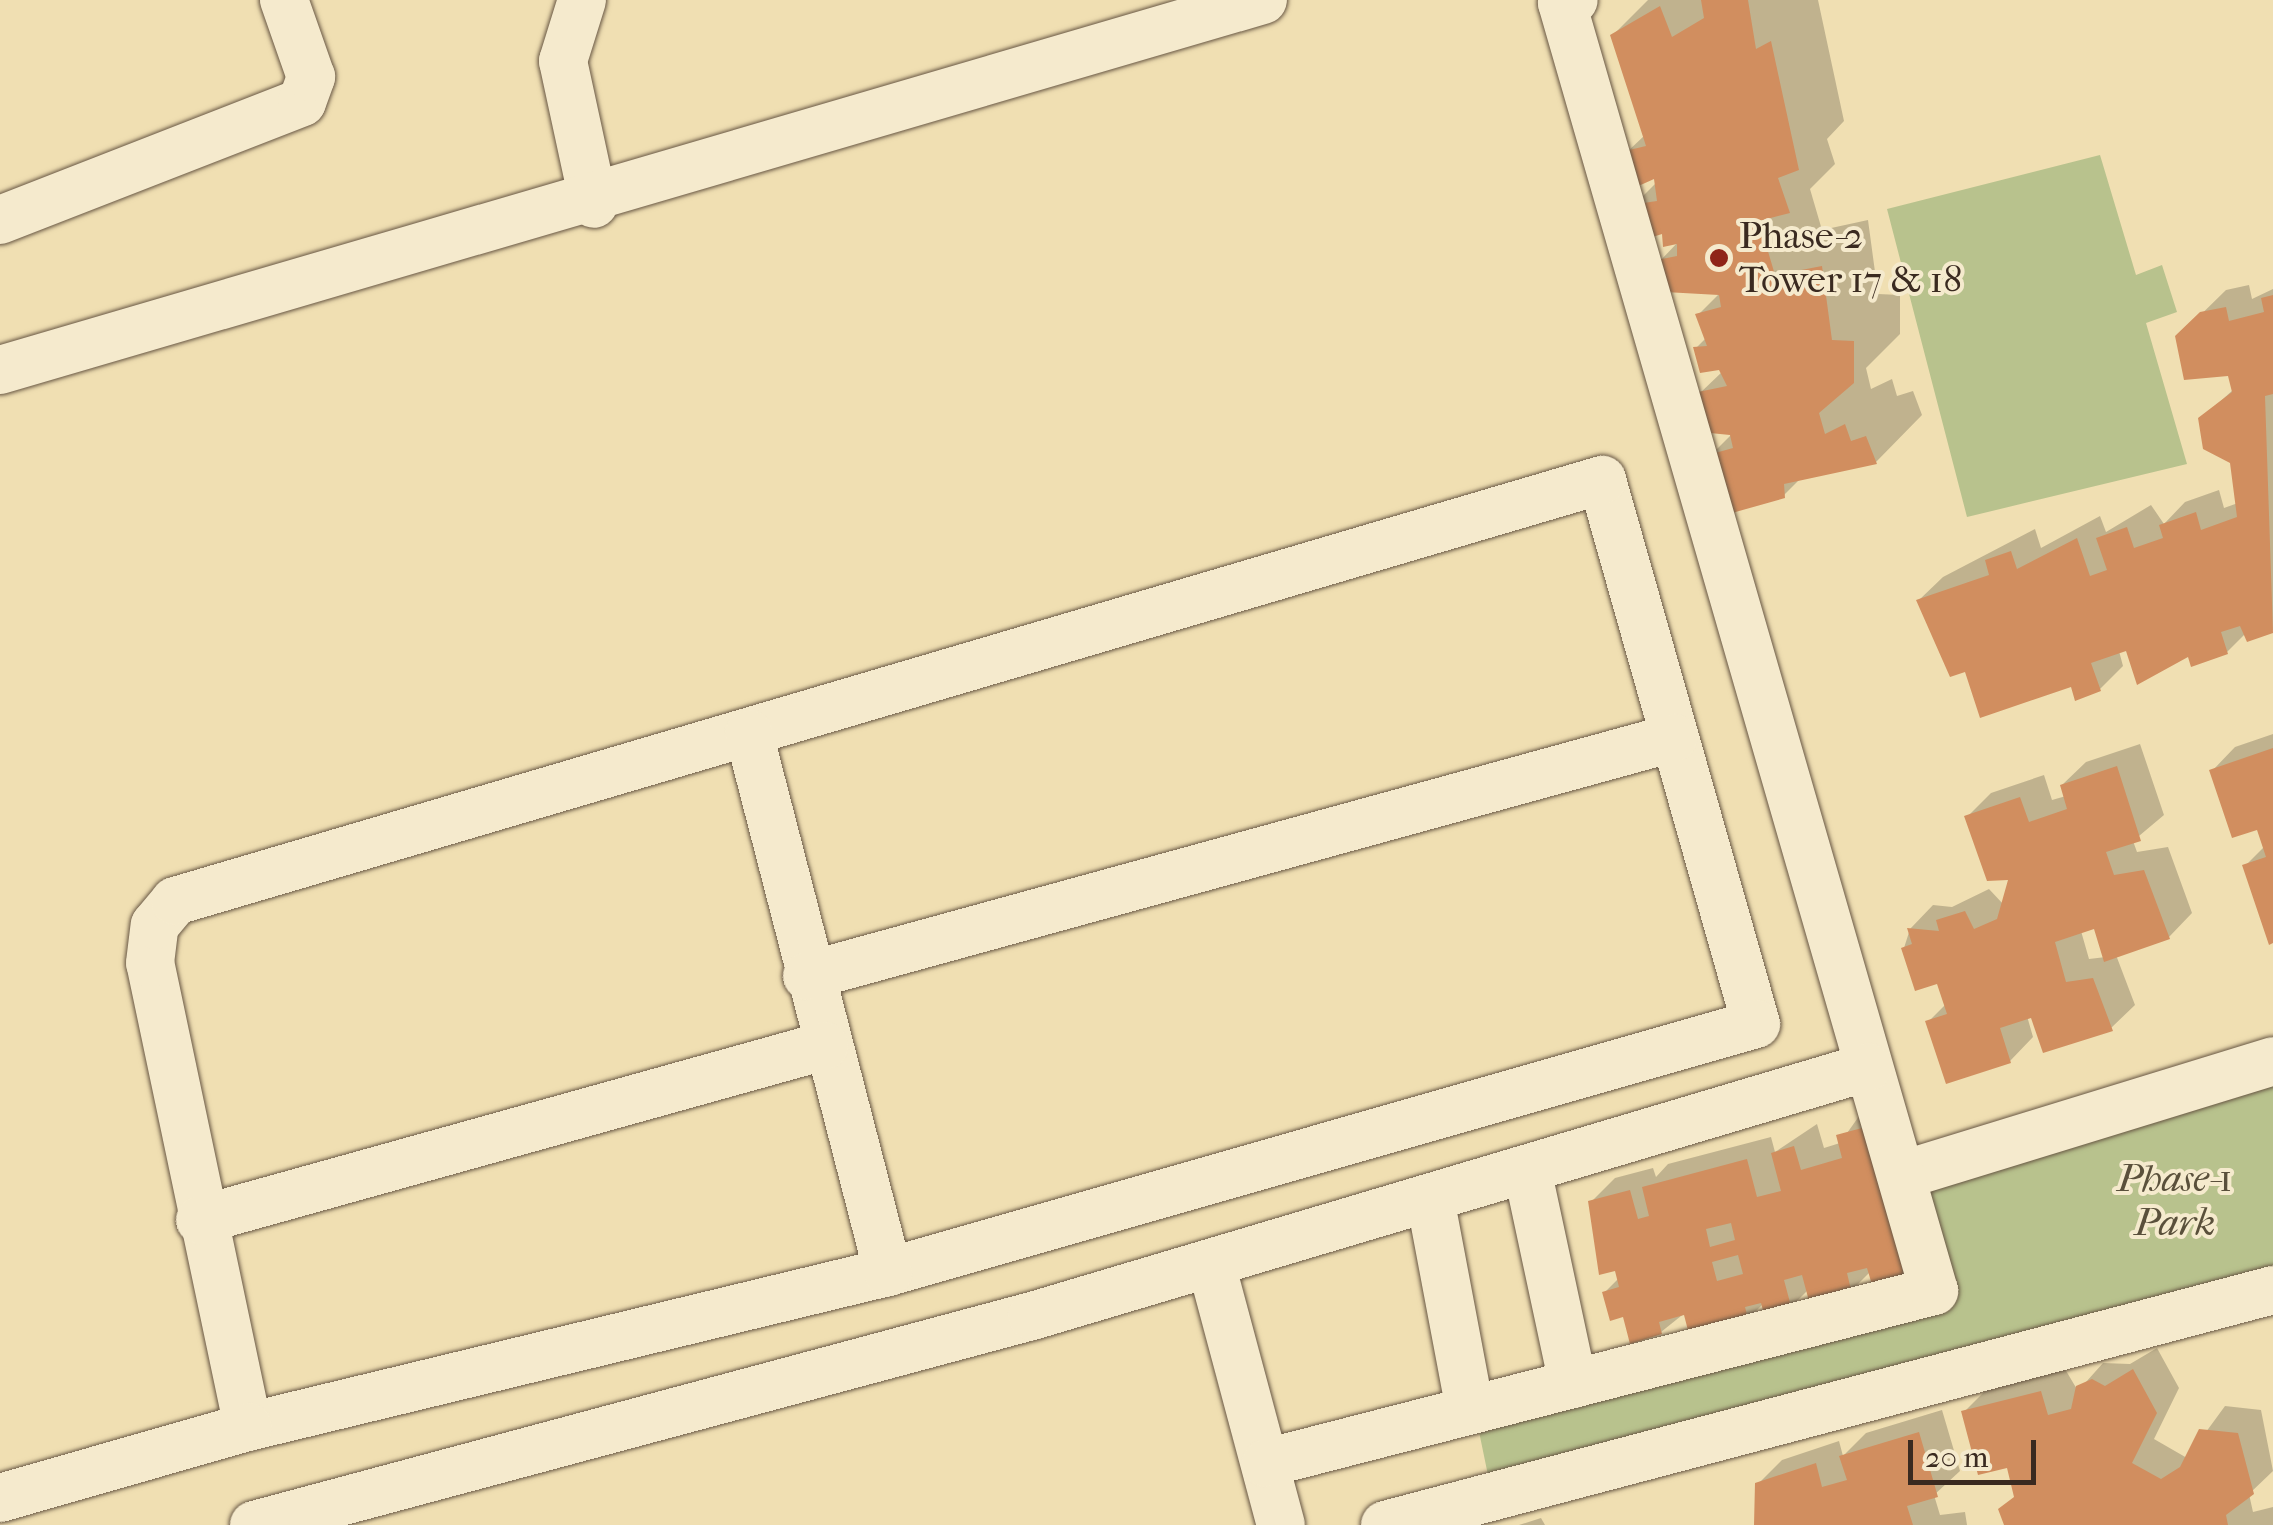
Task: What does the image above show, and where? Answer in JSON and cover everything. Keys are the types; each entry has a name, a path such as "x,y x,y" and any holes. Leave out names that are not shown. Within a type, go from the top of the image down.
{"street":[{"path":"0,220 302,102 311,77 284,0"},
{"path":"582,0 563,60 594,204"},
{"path":"0,370 594,204 1262,0"},
{"path":"1266,1463 1934,1290 1562,3 1574,0"},
{"path":"0,1498 248,1427 888,1272 1756,1024 1602,480 176,901 155,925 150,964 200,1220 248,1427"},
{"path":"749,734 824,1046 888,1272"},
{"path":"807,976 1673,738"},
{"path":"200,1220 824,1046"},
{"path":"1903,1175 2273,1061"},
{"path":"254,1525 1211,1264 1868,1067"},
{"path":"1527,1169 1573,1384"},
{"path":"1430,1198 1470,1410"},
{"path":"1211,1264 1282,1525"},
{"path":"1386,1525 2273,1290"}],"green space":[{"path":"2100,155 2136,275 2162,265 2177,312 2146,323 2187,464 1967,517 1887,209"},
{"name":"Phase-1 Park","path":"2273,1070 2273,1274 1490,1485 1476,1417 1933,1291 1912,1182"}],"building":[{"name":"Phase-2 Tower 17 & 18","path":"1701,0 1748,0 1756,49 1771,41 1799,170 1778,178 1790,213 1759,221 1775,275 1822,266 1832,340 1854,341 1854,383 1819,413 1825,434 1845,424 1851,441 1866,436 1877,464 1784,484 1785,498 1725,515 1708,455 1733,448 1730,435 1700,432 1698,392 1727,386 1719,370 1700,373 1693,347 1707,346 1695,314 1721,307 1719,295 1665,292 1657,260 1677,256 1677,244 1663,247 1662,234 1637,242 1630,205 1657,201 1654,179 1634,188 1625,151 1646,146 1610,35 1660,6 1672,37 1704,18"},
{"path":"2273,295 2273,394 2265,396 2273,633 2247,642 2240,626 2221,632 2228,654 2191,667 2188,657 2137,685 2126,651 2091,663 2101,691 2075,701 2071,687 1980,718 1965,672 1950,677 1916,600 1989,575 1985,560 2011,551 2017,569 2077,538 2090,576 2107,570 2096,538 2127,527 2134,548 2163,538 2159,525 2196,512 2201,530 2237,517 2230,463 2203,449 2198,418 2232,392 2228,376 2184,380 2175,336 2200,312 2226,307 2229,321 2264,312 2261,298"},
{"path":"2273,748 2273,943 2269,945 2242,865 2266,857 2257,830 2232,838 2209,770"},
{"path":"2117,766 2141,841 2106,852 2114,875 2144,870 2170,939 2104,962 2094,929 2055,942 2066,982 2093,978 2113,1031 2043,1053 2031,1018 2000,1028 2011,1063 1946,1084 1925,1021 1947,1014 1937,984 1915,991 1901,948 1912,944 1907,928 1939,931 1936,920 1965,911 1974,929 1997,919 2008,880 1987,881 1964,816 2020,797 2029,822 2067,809 2060,785"},
{"path":"1873,1125 1914,1278 1873,1288 1867,1268 1847,1273 1852,1294 1810,1305 1802,1275 1784,1280 1792,1310 1765,1318 1761,1303 1745,1307 1749,1322 1690,1338 1684,1315 1659,1322 1662,1334 1630,1344 1623,1317 1610,1321 1602,1292 1619,1287 1615,1271 1599,1275 1588,1201 1630,1190 1638,1219 1649,1216 1642,1187 1747,1159 1757,1197 1781,1191 1771,1153 1794,1146 1801,1170 1842,1158 1836,1135","holes":["1731,1223 1735,1240 1710,1247 1706,1229","1738,1255 1743,1274 1717,1281 1712,1262"]},
{"path":"2133,1369 2157,1413 2132,1463 2161,1479 2180,1467 2199,1429 2238,1433 2254,1494 2226,1515 2228,1525 2004,1525 1998,1509 2014,1497 2007,1468 1978,1475 1961,1411 2041,1391 2048,1415 2071,1409 2076,1386 2092,1379 2105,1386"},
{"path":"1919,1432 1938,1497 1907,1506 1913,1525 1754,1525 1755,1483 1816,1463 1822,1487 1847,1480 1839,1456"}],"place":[{"name":"Phase-2 Tower 17 & 18","path":"1719,258"}]}
